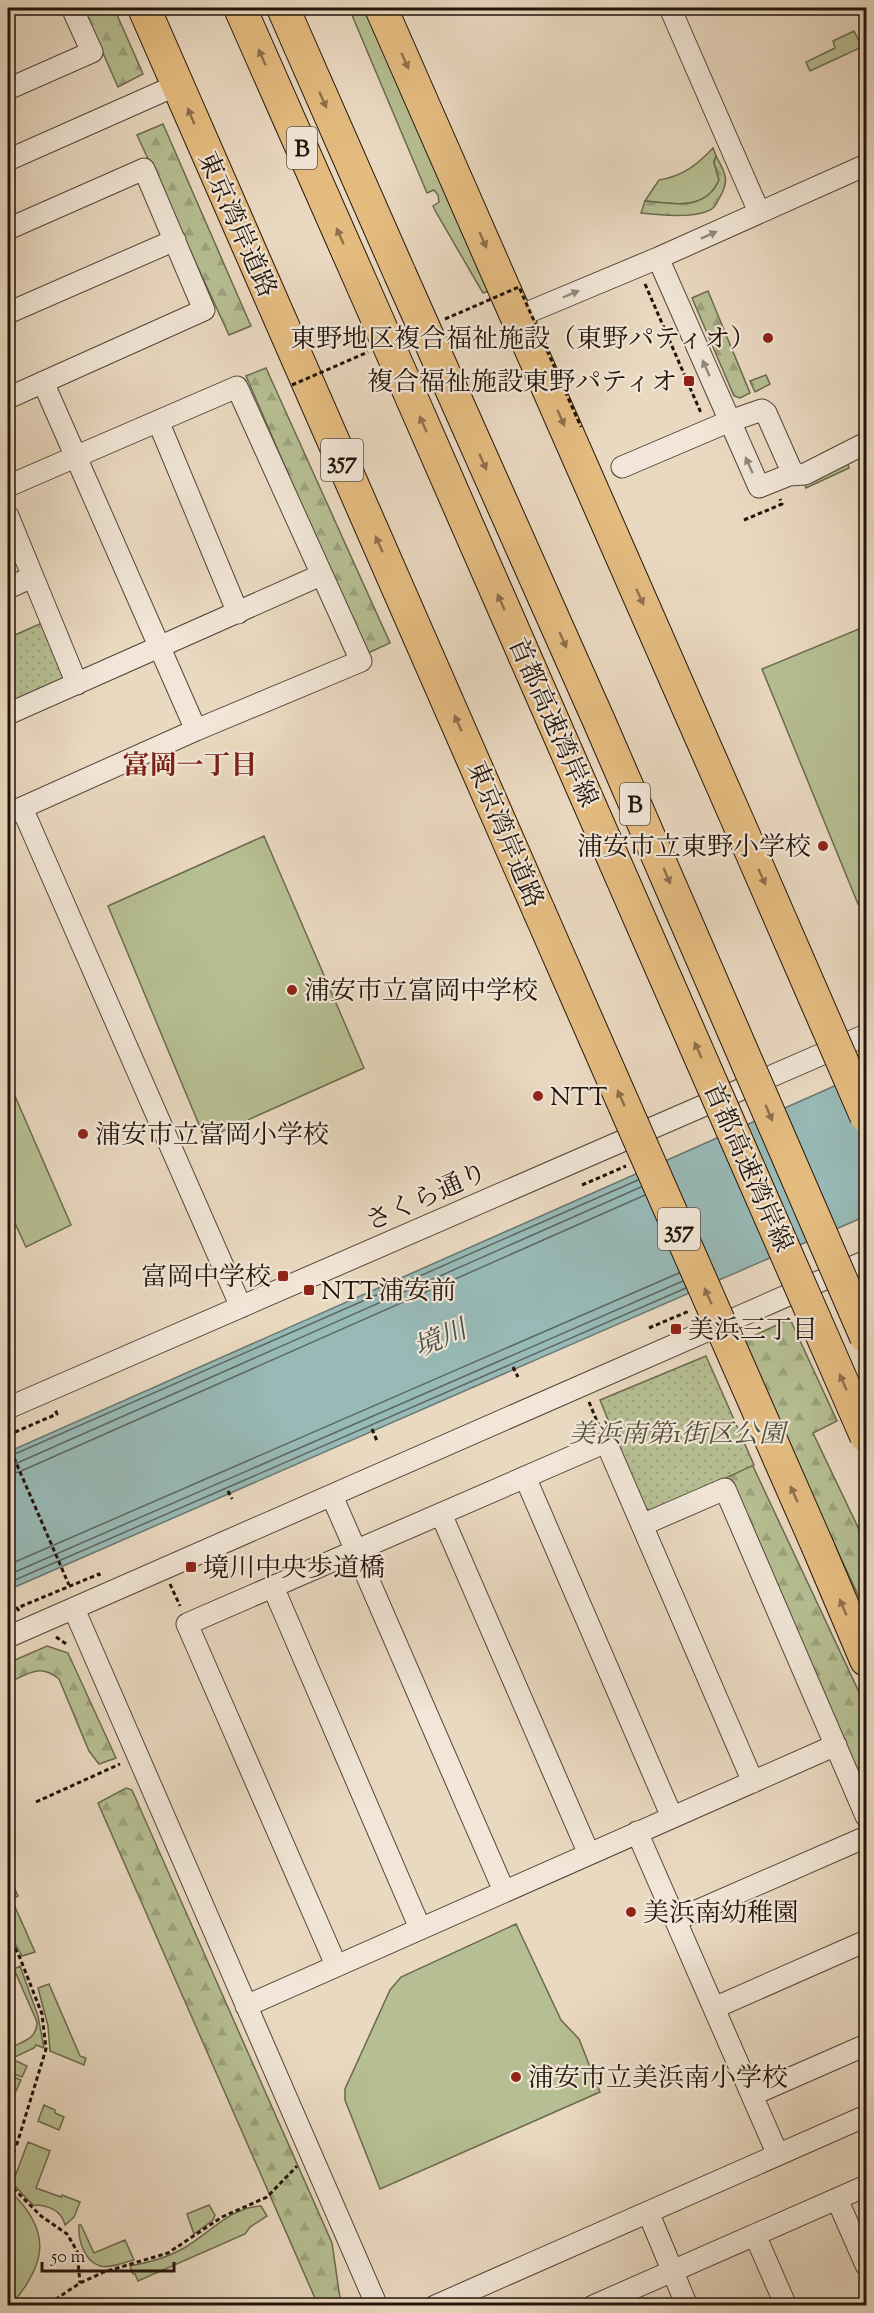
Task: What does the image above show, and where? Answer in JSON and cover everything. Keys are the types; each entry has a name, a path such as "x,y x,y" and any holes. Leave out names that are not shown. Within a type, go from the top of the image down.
{"highway":[{"name":"東京湾岸道路","path":"144,8 867,1660"},
{"name":"首都高速湾岸線","path":"240,8 867,1436"},
{"name":"首都高速湾岸線","path":"283,8 599,721 867,1337"},
{"path":"381,8 867,1116"}],"street":[{"path":"8,89 92,52 72,8"},
{"path":"670,8 759,212"},
{"path":"8,160 177,85"},
{"path":"517,317 658,258 867,165"},
{"path":"8,229 144,169 204,310 8,398"},
{"path":"8,313 175,240"},
{"path":"658,258 759,488 793,474 805,474 867,443"},
{"path":"43,382 196,730"},
{"path":"8,486 237,387 361,661 196,730 15,811 241,1307"},
{"path":"622,467 757,410 762,410 766,413 793,474"},
{"path":"158,421 238,613"},
{"path":"8,516 76,684"},
{"path":"8,714 321,575"},
{"path":"8,588 32,577"},
{"name":"さくら通り","path":"8,1408 867,1035"},
{"path":"8,1637 867,1261"},
{"path":"336,1965 188,1624 606,1442 753,1782"},
{"path":"525,1477 672,1817"},
{"path":"642,1525 725,1489 867,1816"},
{"path":"332,1496 504,1891"},
{"path":"441,1514 589,1854"},
{"path":"273,1587 420,1928"},
{"path":"74,1609 377,2306"},
{"path":"246,2006 836,1746"},
{"path":"637,1832 778,2155"},
{"path":"676,1920 867,1837"},
{"path":"714,2008 867,1941"},
{"path":"752,2095 867,2045"},
{"path":"435,2306 867,2116"},
{"path":"593,2306 867,2186"},
{"path":"837,2199 867,2265"},
{"path":"648,2212 687,2306"},
{"path":"755,2235 786,2306"}],"path":[{"path":"642,277 702,415"},
{"path":"519,287 581,427"},
{"path":"582,1185 631,1164"},
{"path":"649,1329 694,1309"},
{"path":"513,1367 518,1377"},
{"path":"588,1399 606,1442"},
{"path":"8,1434 57,1414 53,1406"},
{"path":"372,1429 377,1441"},
{"path":"8,1444 69,1585"},
{"path":"228,1491 232,1499"},
{"path":"23,1605 92,1576"},
{"path":"169,1582 188,1624"},
{"path":"49,1635 57,1637 69,1647"},
{"path":"36,1802 118,1766 122,1761"},
{"path":"8,1935 20,1958 42,2014 46,2049 17,2144 8,2140"},
{"path":"15,2146 8,2183 40,2216 67,2234 77,2251 80,2283"},
{"path":"42,2306 80,2283 104,2272 168,2253 222,2217 267,2197 303,2160"}],"green space":[{"path":"83,8 114,8 143,74 118,87"},
{"path":"349,8 369,8 492,290 483,293 437,214 433,206 439,202 438,195 434,190 427,193"},
{"path":"854,31 862,47 810,71 806,62 835,48 833,41"},
{"path":"163,124 251,326 229,335 137,135"},
{"path":"713,148 719,180 706,197 677,204 645,201 659,180 689,169"},
{"path":"716,156 723,171 725,184 714,207 700,214 690,215 641,213 645,201 677,204 706,197 719,180 714,162"},
{"path":"708,291 750,393 740,398 734,396 692,298"},
{"path":"266,368 390,643 366,654 246,376"},
{"path":"766,375 770,384 755,392 750,381"},
{"path":"848,464 849,468 806,488 804,483"},
{"path":"42,623 65,672 62,680 8,704 8,638"},
{"path":"866,626 866,900 858,904 762,669"},
{"path":"264,836 364,1068 205,1139 108,906"},
{"path":"8,1080 71,1225 26,1247 8,1208"},
{"path":"790,1319 837,1421 813,1433 866,1544 866,1612 740,1342"},
{"name":"美浜南第1街区公園","path":"706,1356 754,1465 653,1512 643,1507 600,1400"},
{"path":"705,1364 866,1707 866,1815 694,1432"},
{"path":"47,1646 68,1653 116,1758 99,1764 89,1751 59,1679 52,1674 34,1672 8,1683 8,1663"},
{"path":"126,1788 132,1790 332,2243 341,2305 318,2305 98,1803"},
{"path":"14,1887 18,1896 12,1900 35,1952 22,1956 8,1931 8,1890"},
{"path":"516,1924 561,2020 579,2039 600,2092 380,2189 345,2100 345,2089 390,1990 401,1977"},
{"path":"20,1966 38,2016 44,2048 36,2045 15,2057 12,2047 33,2035 37,2022 14,1969"},
{"path":"49,1984 80,2056 86,2058 84,2065 50,2051 48,2026 38,1988"},
{"path":"14,2060 27,2066 22,2077 8,2072 8,2063"},
{"path":"8,2075 21,2080 16,2091 8,2088"},
{"path":"44,2105 64,2117 59,2130 38,2121"},
{"path":"28,2142 50,2151 36,2188 80,2202 74,2217 65,2225 57,2212 49,2207 33,2205 14,2185 13,2182"},
{"path":"10,2191 33,2220 40,2247 38,2261 32,2275 23,2290 8,2306 8,2205"},
{"path":"209,2205 215,2215 213,2220 194,2234 187,2214"},
{"path":"261,2206 267,2216 250,2227 245,2234 138,2281 133,2274 130,2266 171,2254 184,2248 239,2211"},
{"path":"79,2225 94,2253 125,2240 134,2260 108,2267 94,2263 83,2249"}],"water":[{"name":"境川","path":"866,1072 866,1216 8,1590 8,1452"}],"place":[{"name":"東野地区複合福祉施設（東野パティオ）","path":"768,338"},
{"name":"複合福祉施設東野パティオ","path":"689,381"},
{"name":"浦安市立東野小学校","path":"823,846"},
{"name":"浦安市立富岡中学校","path":"292,990"},
{"name":"NTT","path":"538,1096"},
{"name":"浦安市立富岡小学校","path":"83,1134"},
{"name":"富岡中学校","path":"283,1276"},
{"name":"NTT浦安前","path":"309,1290"},
{"name":"美浜三丁目","path":"676,1329"},
{"name":"境川中央歩道橋","path":"191,1567"},
{"name":"美浜南幼稚園","path":"631,1912"},
{"name":"浦安市立美浜南小学校","path":"516,2077"}],"district":[{"name":"富岡一丁目","path":"190,765"}]}
